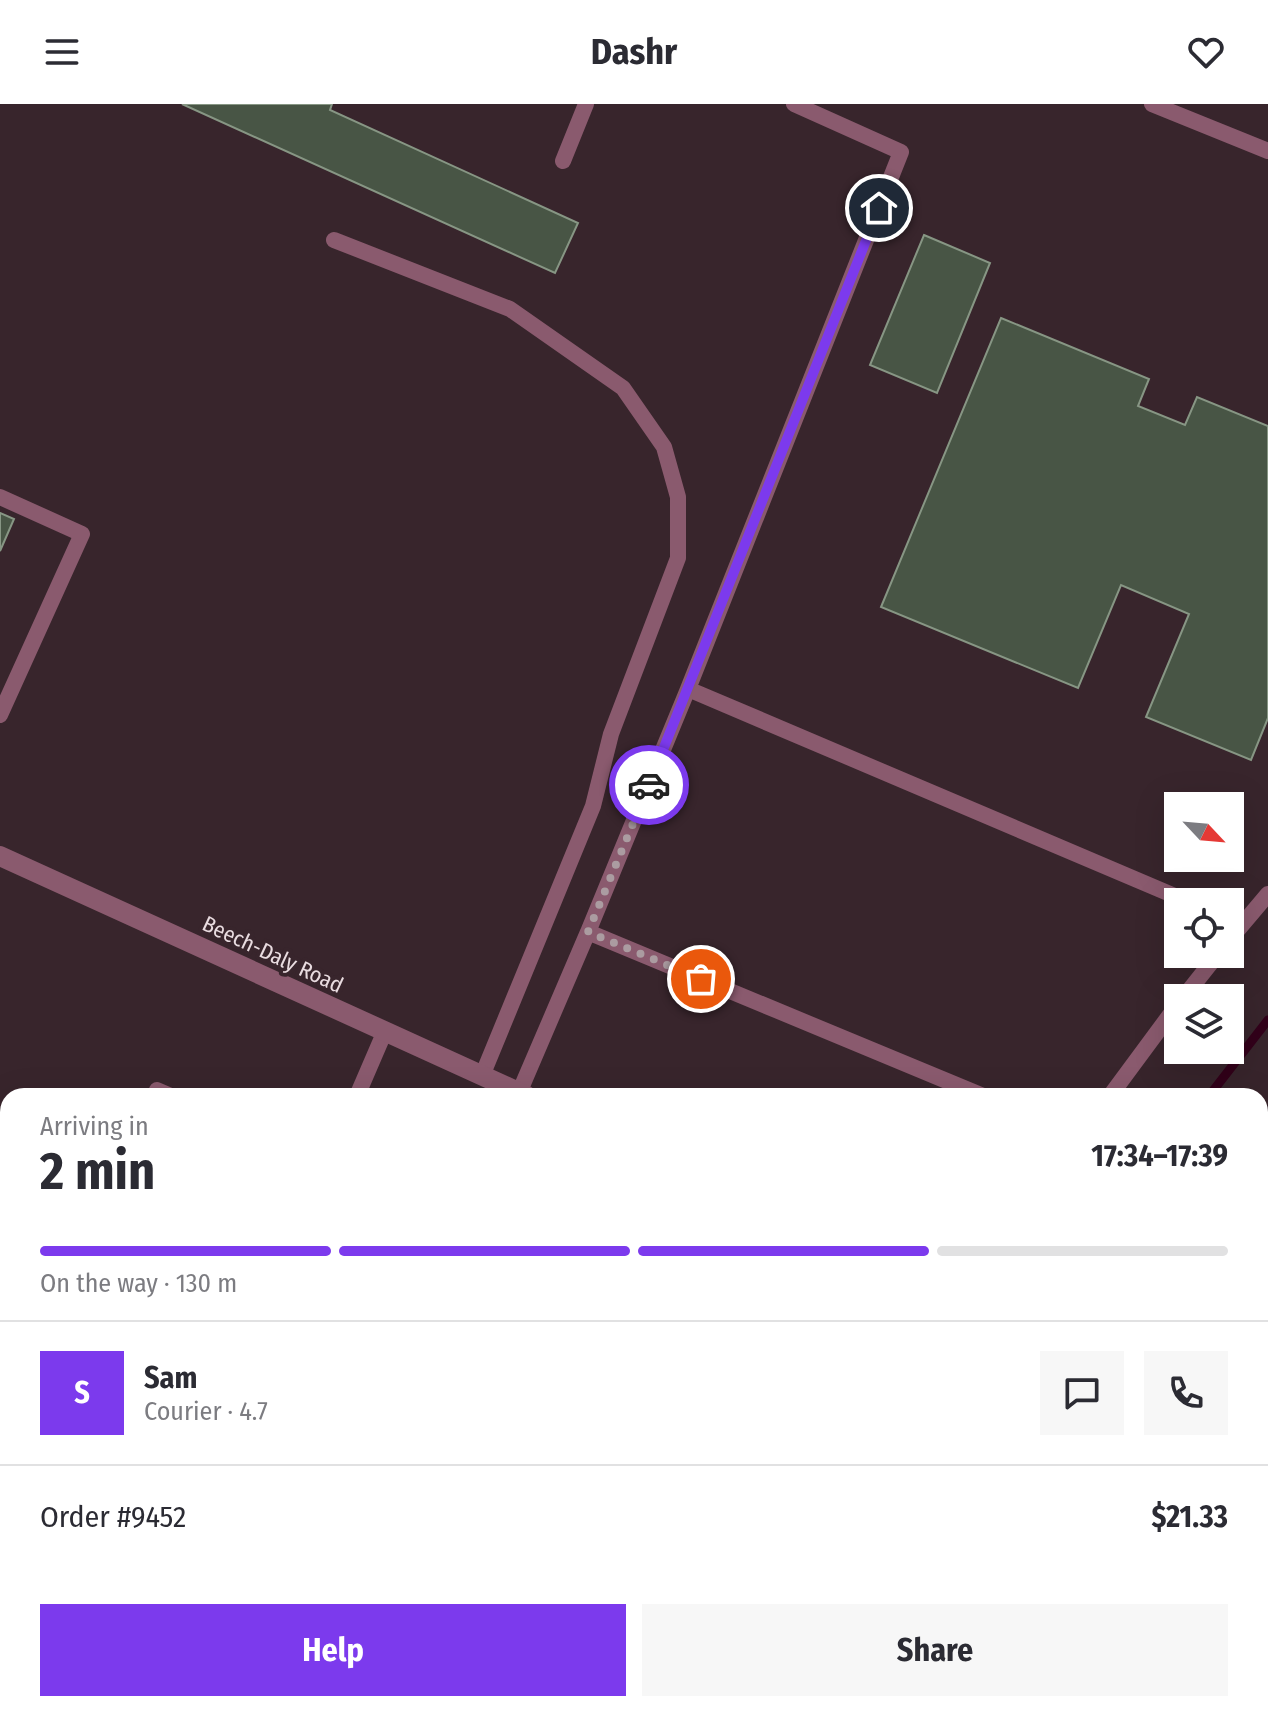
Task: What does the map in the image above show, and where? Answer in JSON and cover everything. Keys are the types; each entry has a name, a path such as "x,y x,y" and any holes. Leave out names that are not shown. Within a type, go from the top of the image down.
{"street":[{"name":"Beech-Daly Road","path":"0,856 509,1088"}],"lane":[{"path":"563,161 586,104"},
{"path":"525,1088 901,152 794,104"},
{"path":"1152,104 1268,151"},
{"path":"334,240 510,309 623,388 664,447 678,497 678,558 611,734 593,806 482,1076"},
{"path":"0,497 82,534 0,715"},
{"path":"688,689 1164,891"},
{"path":"1244,915 1268,894"},
{"path":"588,932 964,1088"},
{"path":"1194,984 1207,968"},
{"path":"1116,1088 1164,1023"},
{"path":"360,1088 385,1031"}],"building":[{"path":"182,104 332,104 330,110 578,223 555,273"},
{"path":"924,235 990,263 937,393 870,365"},
{"path":"1001,318 1149,379 1138,406 1185,425 1197,397 1268,426 1268,718 1251,760 1146,717 1189,614 1121,585 1078,688 881,607"},
{"path":"0,513 14,519 0,551"}],"waterway":[{"path":"1215,1088 1268,1020"}],"way so far":[{"path":"649,785 588,932 701,979"}],"route":[{"path":"649,785 879,208"}]}
